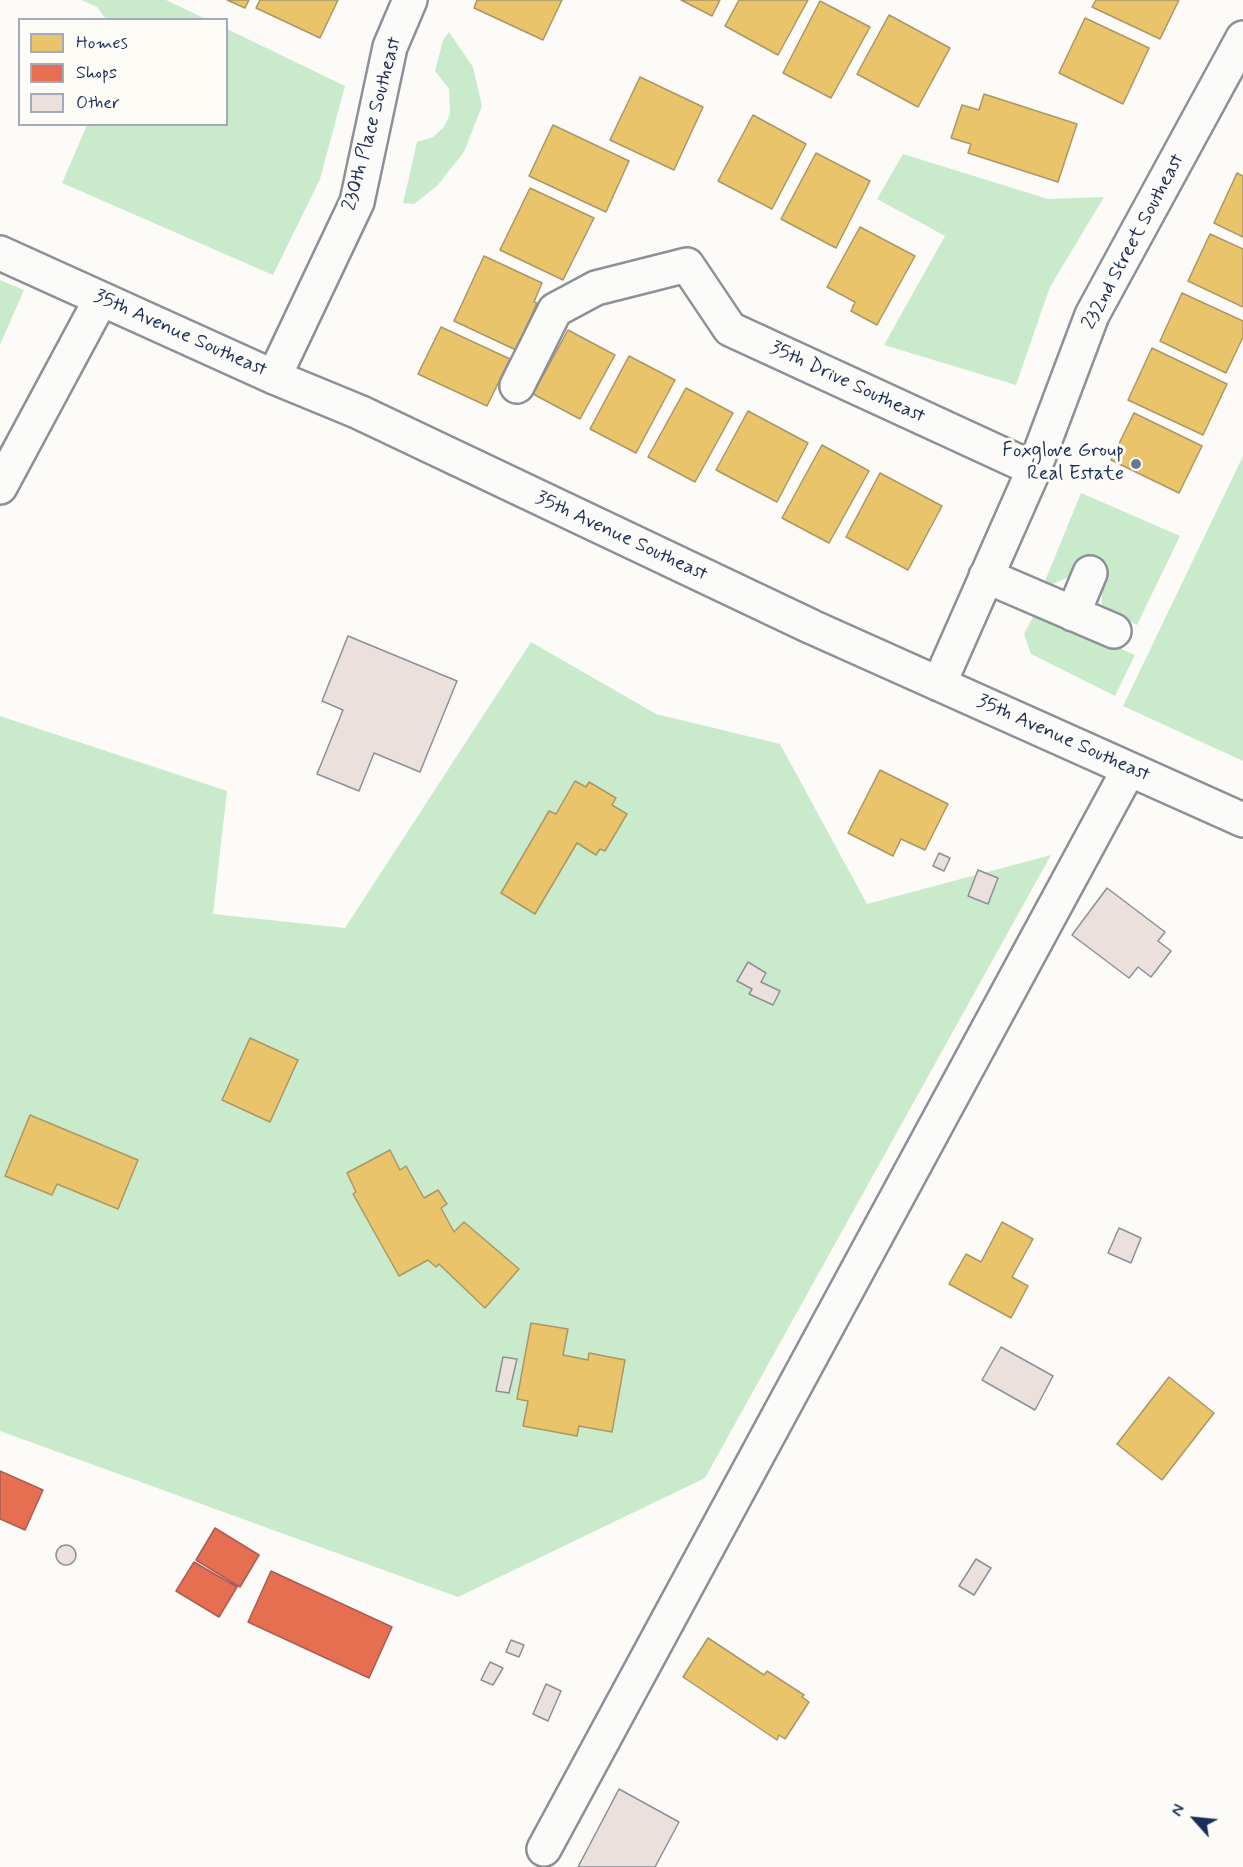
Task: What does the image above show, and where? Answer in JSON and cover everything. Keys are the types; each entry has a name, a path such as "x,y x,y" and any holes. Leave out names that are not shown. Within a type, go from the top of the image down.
{"street":[{"name":"230th Place Southeast","path":"274,377 357,202 390,47 410,0"},
{"name":"232nd Street Southeast","path":"939,684 1034,469 1092,315 1243,38"},
{"name":"35th Avenue Southeast","path":"0,253 274,377 359,412 772,609 1243,820"},
{"name":"35th Drive Southeast","path":"517,386 555,310 596,288 687,265 730,329 1034,469"},
{"path":"0,487 101,299"},
{"path":"1073,614 1089,573"},
{"path":"986,576 1114,631"},
{"path":"544,1849 1129,769"}],"green space":[{"path":"81,0 166,0 204,18 105,18 97,7"},
{"path":"228,29 345,86 320,179 273,275 62,183 87,126 228,126"},
{"path":"449,32 473,67 482,106 464,152 437,186 414,204 403,203 417,142 433,137 444,127 450,114 449,89 435,71 443,40"},
{"path":"903,154 1048,199 1104,197 1050,287 1016,385 884,345 945,236 877,199"},
{"path":"0,280 24,290 0,345"},
{"path":"1243,456 1243,761 1123,706"},
{"path":"1081,493 1180,536 1137,625 1102,606 1102,581 1084,559 1069,577 1053,584 1045,581"},
{"path":"1036,611 1135,655 1115,696 1031,654 1024,634"},
{"path":"531,642 656,714 780,744 867,904 1051,855 705,1478 458,1597 0,1431 0,716 227,791 213,914 345,928"}],"building: Homes":[{"path":"227,0 249,0 245,8"},
{"path":"260,0 338,0 320,38 256,8"},
{"path":"477,0 562,0 543,40 474,8"},
{"path":"681,0 720,0 712,16"},
{"path":"739,0 808,0 778,55 725,26"},
{"path":"1096,0 1179,0 1160,39 1092,7"},
{"path":"820,1 870,27 831,98 783,73"},
{"path":"889,15 950,48 918,107 857,74"},
{"path":"1085,18 1149,48 1123,104 1059,73"},
{"path":"640,77 703,107 674,170 610,140"},
{"path":"984,94 1077,124 1058,182 968,153 971,144 951,138 962,105 979,110"},
{"path":"753,115 806,144 772,209 718,181"},
{"path":"553,125 629,161 606,212 529,176"},
{"path":"816,153 870,181 836,248 781,219"},
{"path":"1237,173 1243,176 1243,237 1214,223"},
{"path":"530,188 594,218 563,280 500,250"},
{"path":"860,227 915,256 877,325 851,311 855,302 827,287"},
{"path":"1210,234 1243,249 1243,307 1188,281"},
{"path":"484,256 542,283 534,302 537,303 516,350 454,321"},
{"path":"1182,293 1243,321 1243,337 1226,373 1160,341"},
{"path":"441,327 510,359 487,406 418,374"},
{"path":"568,330 615,355 580,419 533,394"},
{"path":"1152,348 1227,384 1203,435 1128,400"},
{"path":"629,356 675,380 636,453 590,429"},
{"path":"686,388 733,413 695,482 648,457"},
{"path":"748,411 808,443 777,502 716,470"},
{"path":"1134,413 1202,446 1179,493 1111,460"},
{"path":"822,445 869,471 829,543 782,518"},
{"path":"880,473 942,506 908,570 846,537"},
{"path":"880,770 948,804 925,850 901,839 893,856 848,833"},
{"path":"575,781 586,787 589,782 616,798 612,805 627,814 605,851 600,849 596,855 577,843 535,914 501,893 549,811 556,814"},
{"path":"250,1038 298,1060 270,1122 222,1100"},
{"path":"30,1115 138,1160 118,1209 57,1184 52,1195 5,1176"},
{"path":"390,1150 400,1170 406,1166 424,1198 438,1190 447,1204 441,1208 454,1232 464,1222 519,1269 485,1308 439,1264 436,1267 428,1260 399,1276 353,1194 356,1192 347,1173"},
{"path":"1002,1222 1033,1239 1012,1277 1028,1286 1011,1318 949,1284 966,1254 981,1262"},
{"path":"531,1323 568,1329 563,1355 588,1360 589,1353 625,1360 612,1432 579,1426 577,1436 523,1426 528,1401 517,1399"},
{"path":"1169,1377 1214,1413 1162,1480 1117,1444"},
{"path":"708,1638 764,1675 767,1671 804,1695 802,1697 809,1702 785,1739 779,1735 777,1740 683,1677"}],"building: Shops":[{"path":"0,1471 43,1490 25,1530 0,1519"},
{"path":"215,1528 259,1555 240,1587 196,1560"},
{"path":"194,1562 237,1587 219,1617 176,1591"},
{"path":"271,1571 392,1627 369,1678 248,1622"}],"building: Other":[{"path":"348,636 457,681 420,772 374,753 359,791 317,774 343,710 322,701"},
{"path":"939,853 950,858 944,871 933,866"},
{"path":"978,870 998,878 988,904 968,896"},
{"path":"1107,888 1165,932 1158,941 1171,951 1151,977 1138,967 1129,978 1072,935"},
{"path":"748,962 766,973 761,982 780,991 773,1005 749,994 752,989 737,981"},
{"path":"1119,1228 1141,1238 1131,1263 1108,1253"},
{"path":"1001,1347 1053,1376 1035,1410 982,1380"},
{"path":"503,1357 517,1359 509,1393 496,1391"},
{"path":"66,1545 73,1548 76,1555 73,1562 66,1565 59,1562 56,1555 59,1548"},
{"path":"976,1559 991,1568 974,1595 959,1586"},
{"path":"511,1640 524,1645 519,1657 506,1652"},
{"path":"490,1662 503,1668 493,1685 481,1680"},
{"path":"546,1684 561,1691 548,1721 533,1714"},
{"path":"619,1789 679,1822 655,1867 578,1867"}],"place":[{"name":"Foxglove Group Real Estate","path":"1136,464"}]}
